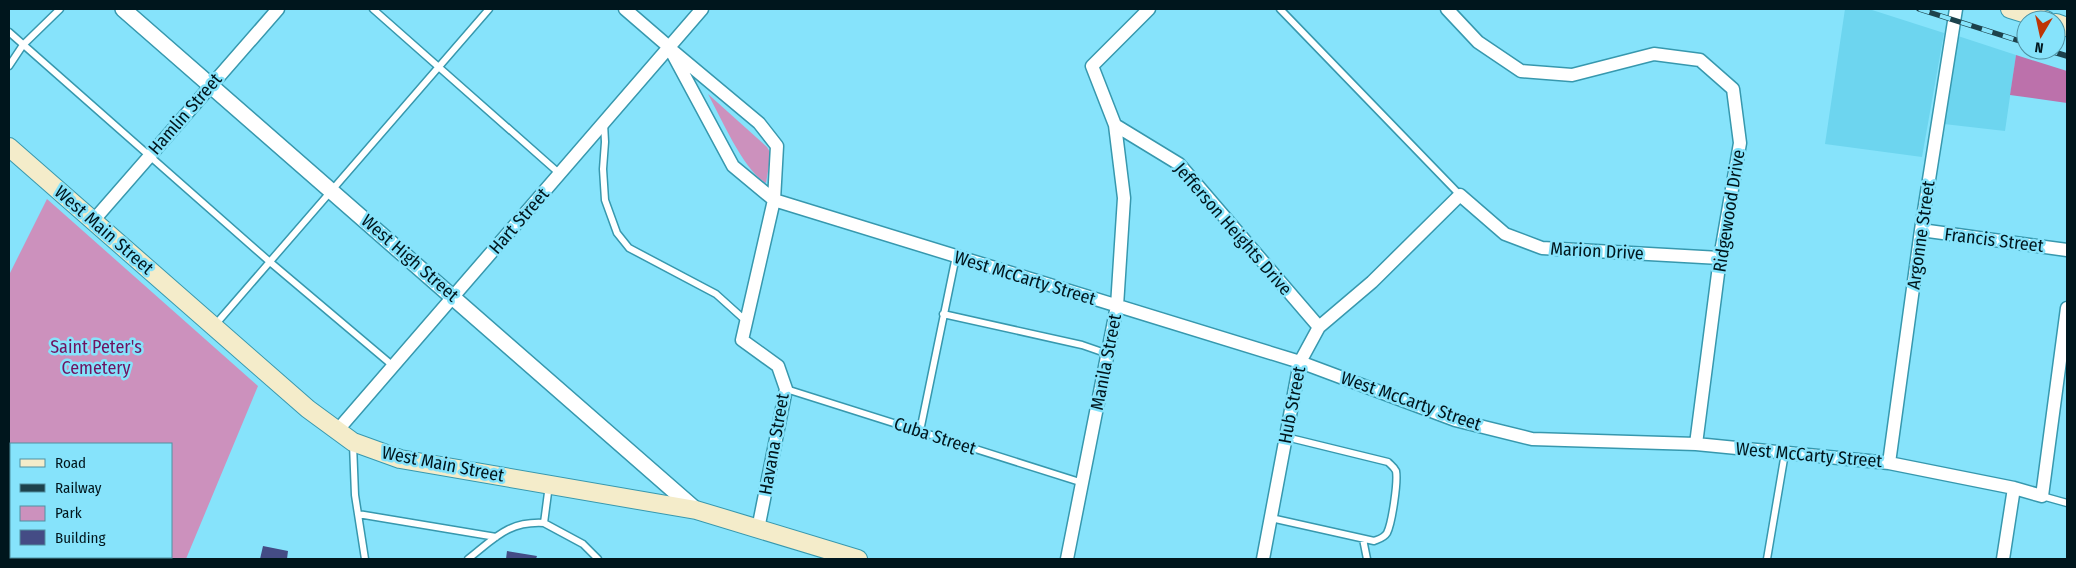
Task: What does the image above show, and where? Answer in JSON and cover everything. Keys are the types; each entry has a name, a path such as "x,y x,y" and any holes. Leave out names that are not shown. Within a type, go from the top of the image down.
{"main road":[{"name":"West Main Street","path":"9,147 336,432 353,442 400,458 696,510 858,559"}],"street":[{"name":"West High Street","path":"123,9 454,296 696,510"},
{"name":"Hamlin Street","path":"93,221 278,9"},
{"name":"West McCarty Street","path":"625,9 759,123 777,146 774,200"},
{"name":"Hart Street","path":"336,432 702,9"},
{"name":"Manila Street","path":"1067,559 1084,483 1117,306 1124,198 1115,125 1092,66 1148,9"},
{"name":"Ridgewood Drive","path":"1447,9 1478,42 1521,71 1572,75 1654,54 1700,60 1733,89 1740,143 1720,258 1696,444"},
{"name":"Argonne Street","path":"1888,462 1921,230 1956,9"},
{"name":"West McCarty Street","path":"669,47 733,166 774,200 1300,362 1455,420 1532,439 1696,444 1888,462 2014,488 2042,496"},
{"name":"Jefferson Heights Drive","path":"1115,125 1179,164 1319,327"},
{"name":"Marion Drive","path":"1460,195 1505,234 1542,248 1720,258"},
{"name":"Hub Street","path":"1263,559 1300,362 1319,327 1372,282 1460,195"},
{"name":"Havana Street","path":"758,529 786,389 778,366 742,340 774,200"},
{"name":"Francis Street","path":"1921,230 2067,250"},
{"path":"2042,496 2067,308"},
{"path":"2003,559 2014,488"}],"lane":[{"path":"9,66 23,45 60,9"},
{"path":"373,9 560,174"},
{"path":"214,326 489,9"},
{"path":"1280,9 1460,195"},
{"path":"9,32 270,262 392,365"},
{"path":"604,122 603,169 605,200 617,233 629,248 716,294 747,322"},
{"path":"920,431 956,256"},
{"path":"943,314 1082,345 1108,354"},
{"name":"Cuba Street","path":"786,389 1084,483"},
{"path":"1271,518 1374,541 1382,538 1387,533 1396,479 1393,466 1388,462 1286,437"},
{"path":"353,442 358,514 365,559"},
{"path":"1768,559 1786,453"},
{"path":"544,523 550,484"},
{"name":"West McCarty Street","path":"2042,496 2067,503"},
{"path":"358,514 496,537"},
{"path":"468,559 507,529 526,522 544,523 583,544 598,559"},
{"path":"1364,539 1367,559"}],"shaded area":[{"path":"1845,9 1869,9 1944,33 1922,157 1825,144"},
{"path":"1958,36 2016,55 2005,131 1944,124"},
{"path":"2016,55 2016,60 2032,60 2067,71 2067,103 2010,95"}],"green space":[{"path":"708,94 767,147 771,154 766,183 758,177 741,156"},
{"name":"Saint Peter's Cemetery","path":"47,199 258,386 186,559 9,559 9,275"}],"building":[{"path":"263,546 288,551 287,559 260,559"},
{"path":"507,551 537,556 536,559 506,559"}],"railway":[{"path":"1919,9 2016,40"}]}
